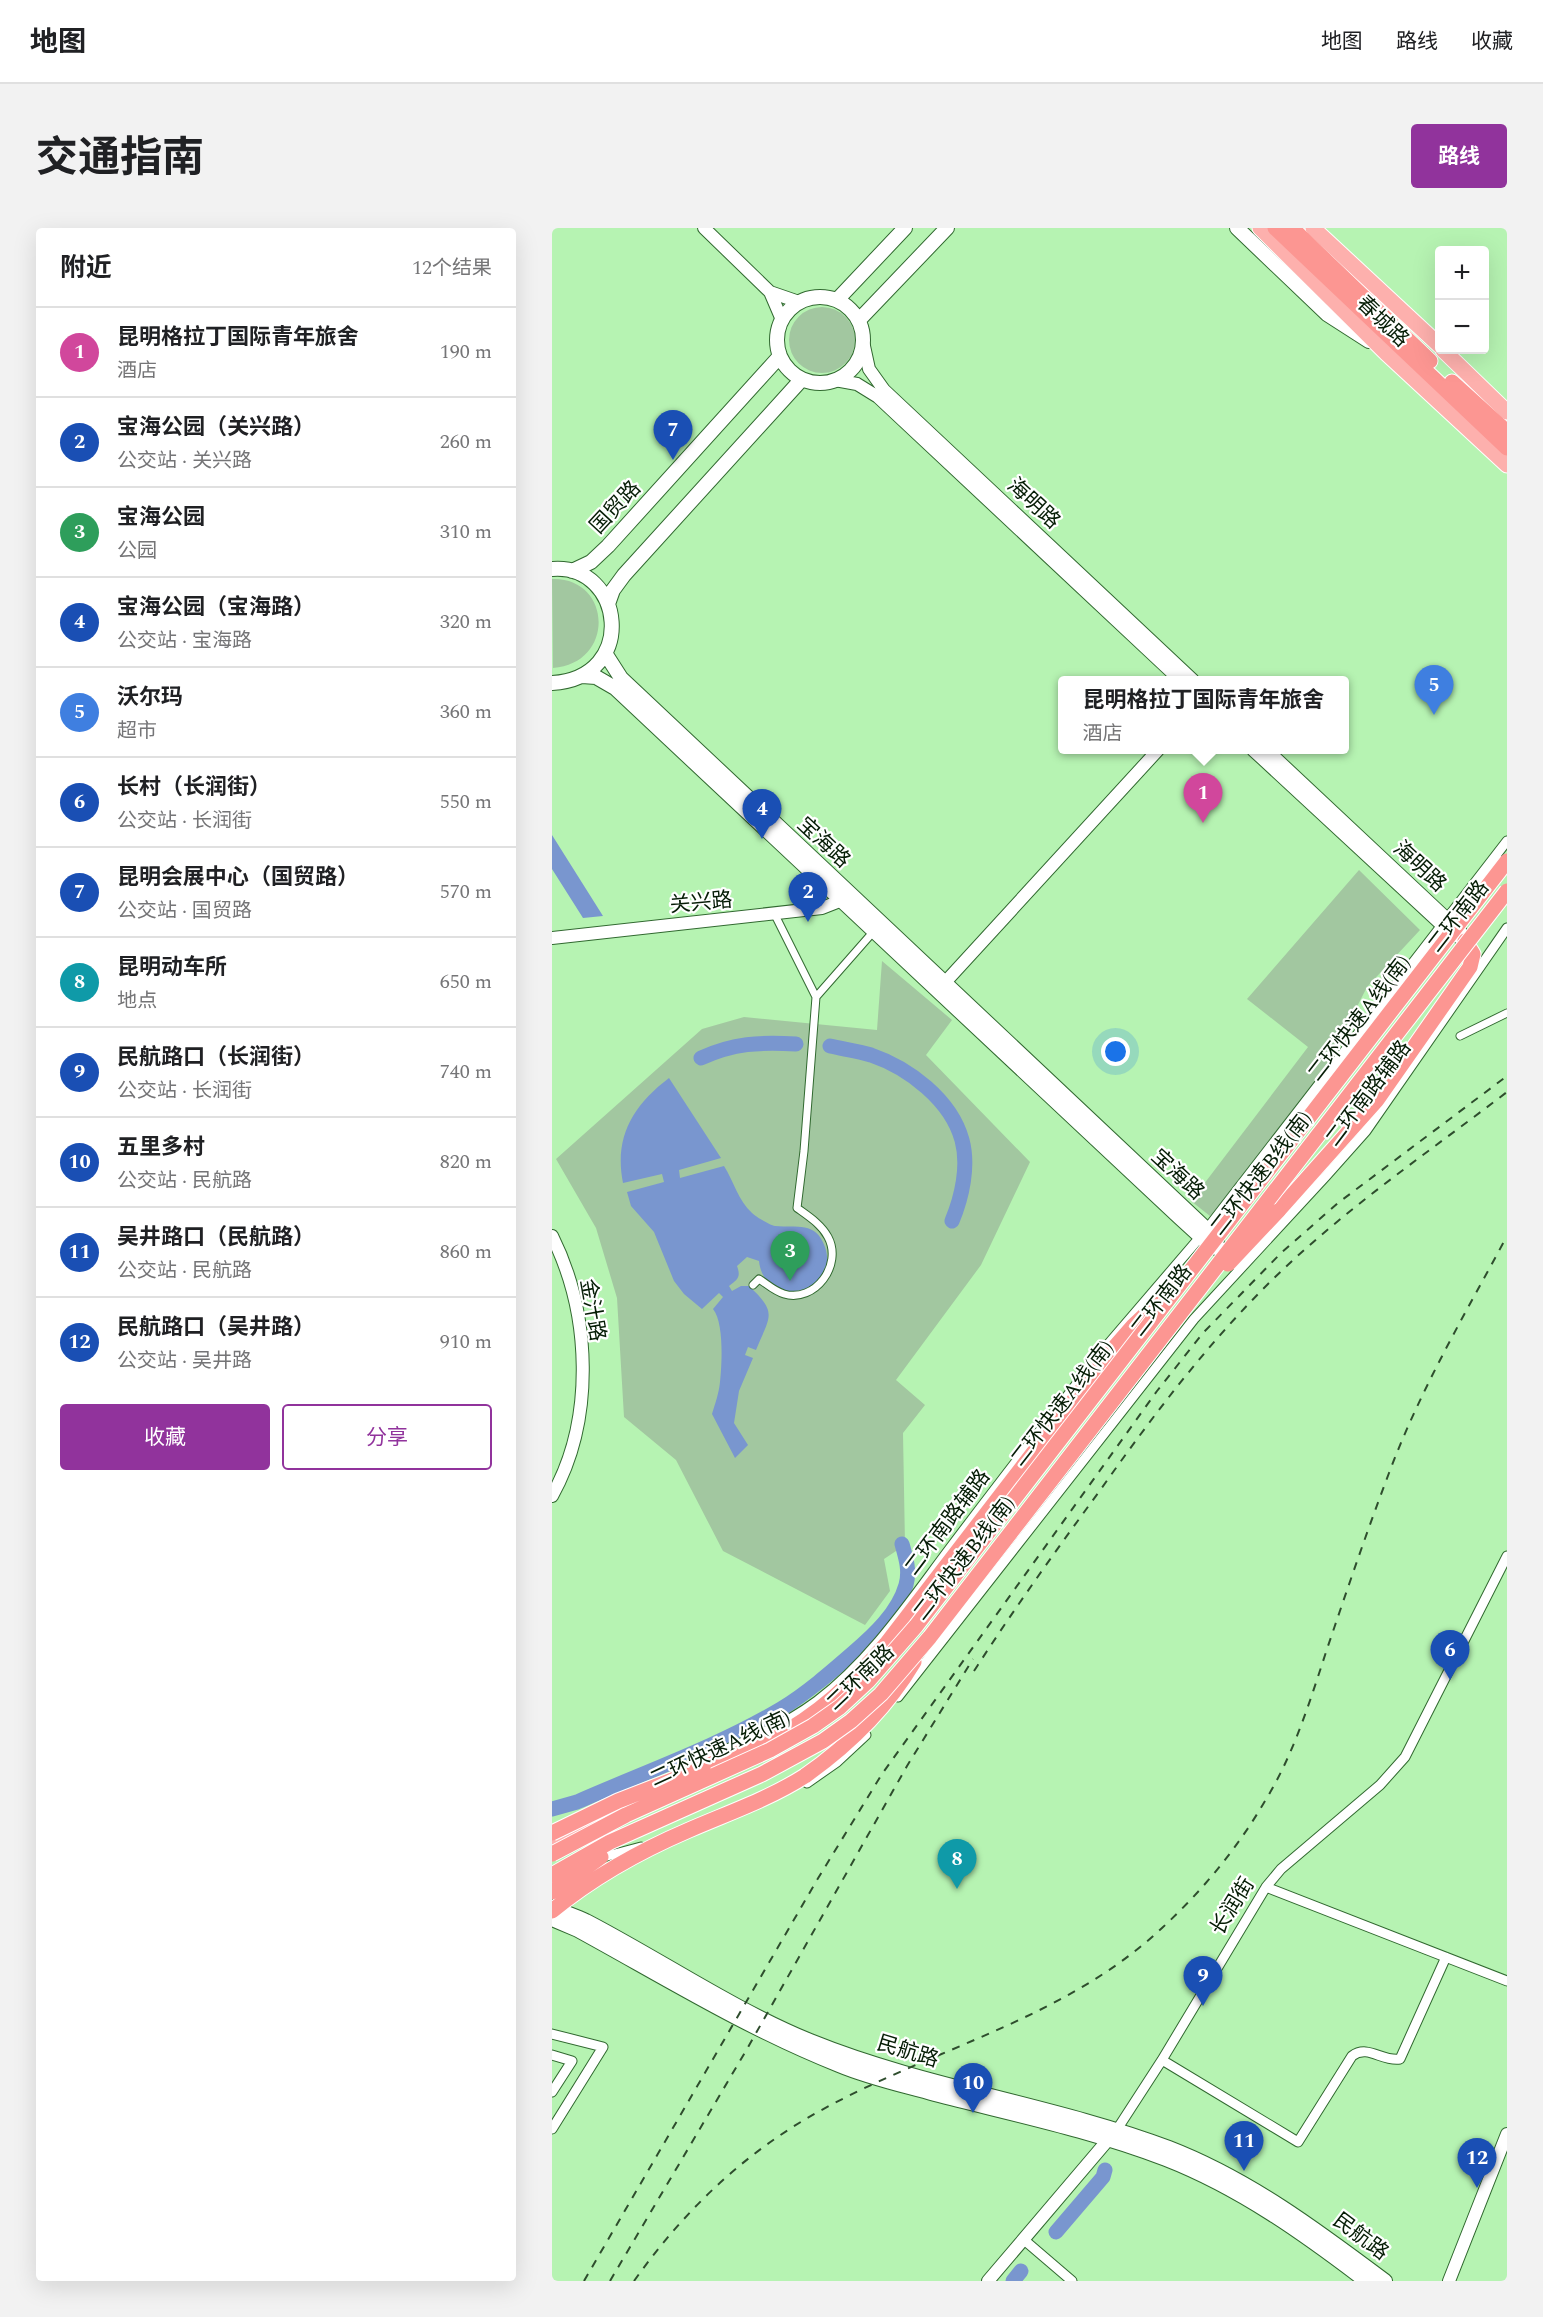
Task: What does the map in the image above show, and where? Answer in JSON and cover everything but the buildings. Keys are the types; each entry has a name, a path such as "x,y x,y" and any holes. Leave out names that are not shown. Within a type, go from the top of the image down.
{"highway":[{"path":"1275,228 1424,362 1507,432"},
{"path":"1292,228 1507,448"},
{"name":"二环快速A线(南)","path":"552,1854 626,1815 770,1750 813,1726 840,1707 883,1665 916,1626 1507,863"},
{"name":"二环快速B线(南)","path":"552,1875 618,1838 762,1774 809,1750 859,1714 912,1658 1156,1344 1457,930 1507,889"},
{"path":"1156,1344 1189,1305 1266,1225 1366,1113 1473,961 1473,954 1457,930 1507,897"},
{"path":"552,1833 613,1803 773,1738 827,1703 875,1656 1113,1349 1138,1320 1193,1269 1213,1240"},
{"path":"883,1665 898,1646 941,1571"},
{"path":"553,1917 587,1884 626,1860 776,1793 805,1776 845,1745 885,1705 948,1610"},
{"path":"703,1768 776,1746 813,1726"},
{"path":"552,1892 591,1863 625,1843 749,1785 809,1750"}],"main road":[{"path":"837,300 904,228"},
{"path":"1237,228 1327,314 1386,353"},
{"name":"春城路","path":"1260,228 1386,353 1507,466"},
{"path":"859,320 946,229"},
{"name":"春城路","path":"1314,229 1435,342"},
{"path":"818,297 837,300 850,308 859,320 864,345 853,369 835,380 815,383 802,380 785,366 780,356 777,344 782,320 799,302 818,297"},
{"name":"春城路","path":"1448,354 1506,408"},
{"name":"国贸路","path":"572,571 591,562 608,546 780,356"},
{"path":"609,604 614,590 624,575 802,380"},
{"path":"552,569 572,571 587,578 600,590 609,604 612,621 611,638 598,665 582,676 567,682 552,682"},
{"name":"宝海路","path":"605,653 621,678 846,899 874,931 942,986"},
{"name":"宝海路","path":"582,676 596,677 615,688 942,986 1213,1240"},
{"name":"二环南路","path":"552,1844 594,1824 688,1790 772,1753 815,1729 855,1697 912,1635 1213,1240 1507,863"},
{"name":"二环南路","path":"552,1882 588,1853 615,1838 777,1764 836,1730 864,1706 894,1676 948,1610 1213,1240"},
{"name":"民航路","path":"553,1917 584,1920 716,1993 812,2041 884,2067 1112,2135 1169,2149 1221,2171 1308,2223 1385,2281"},
{"name":"民航路","path":"1112,2135 1216,2181 1256,2203 1302,2232 1366,2281"}],"street":[{"path":"704,228 770,292 782,320"},
{"path":"770,292 799,302"},
{"name":"海明路","path":"864,345 869,369 884,390 1188,676"},
{"name":"海明路","path":"835,380 856,384 878,397 1175,676"},
{"path":"942,986 1154,754"},
{"name":"海明路","path":"1258,754 1457,930"},
{"name":"海明路","path":"1271,754 1407,886"},
{"name":"二环南路辅路","path":"552,1839 597,1810 634,1791 780,1724 819,1699 845,1676 898,1616 1117,1333 1213,1240 1457,930 1507,841"},
{"name":"关兴路","path":"552,938 775,915 822,908 846,899"},
{"path":"753,1285 759,1279 783,1294 798,1295 818,1286 825,1279 832,1252 829,1238 819,1226 797,1208 816,997 775,915"},
{"name":"二环南路辅路","path":"552,1882 571,1870 603,1857 674,1839 756,1809 820,1774 852,1748 883,1716 932,1656 1176,1341 1366,1131 1507,928"},
{"path":"1457,930 1485,959"},
{"path":"816,997 874,931"},
{"path":"1460,1036 1506,1012"},
{"name":"金汁路","path":"552,1236 566,1268 579,1320 582,1381 579,1415 573,1444 564,1475 552,1496"},
{"path":"1213,1240 1243,1266"},
{"name":"长润街","path":"988,2281 1112,2135 1162,2060 1266,1887 1281,1869 1380,1785 1405,1757 1507,1556"},
{"path":"1266,1887 1507,1981"},
{"path":"1162,2060 1298,2142 1352,2056 1359,2050 1392,2060 1400,2059 1446,1957"},
{"path":"552,2034 603,2047 552,2129"},
{"path":"552,2055 572,2061 552,2092"},
{"path":"1449,2281 1507,2134"},
{"path":"1023,2240 1072,2281"}],"green space":[{"path":"822,307 835,310 845,317 852,327 855,340 852,353 845,363 835,370 822,373 809,370 799,363 792,353 789,340 792,327 799,317 809,310"},
{"path":"552,579 572,582 586,591 595,605 599,621 596,637 588,652 574,663 553,668"},
{"path":"1359,870 1420,930 1367,987 1331,1058 1274,1141 1210,1216 1191,1201 1308,1047 1247,999"},
{"path":"882,961 952,1020 926,1055 1030,1162 981,1265 896,1380 925,1405 903,1433 905,1545 884,1559 890,1591 865,1625 723,1551 676,1460 624,1417 617,1298 596,1228 556,1159 702,1029 744,1017 877,1030"}],"water":[{"path":"552,835 603,916 583,918 552,869"},
{"path":"669,1078 721,1158 679,1170 680,1178 724,1166 743,1202 754,1215 775,1226 811,1229 825,1247 827,1263 822,1276 812,1285 800,1290 786,1291 774,1286 764,1276 759,1261 747,1257 737,1266 738,1278 729,1286 732,1291 741,1286 749,1286 764,1303 769,1315 756,1350 748,1347 745,1355 753,1358 739,1391 734,1423 748,1445 735,1458 712,1414 721,1374 722,1354 719,1323 713,1309 723,1297 719,1293 702,1309 684,1294 674,1281 654,1232 631,1206 627,1192 664,1182 662,1174 623,1183 621,1152 629,1124 645,1100"}],"waterway":[{"path":"701,1058 725,1049 747,1045 796,1044"},
{"path":"830,1046 871,1055 900,1068 927,1087 948,1112 962,1140 965,1160 959,1202 952,1221"},
{"path":"552,1809 577,1802 732,1735 781,1709 809,1690 869,1639 897,1605 908,1575 902,1544"},
{"path":"1056,2232 1103,2177 1105,2170"},
{"path":"1013,2281 1021,2271"}],"railway":[{"path":"584,2281 817,1880 882,1774 1157,1391 1203,1333 1281,1253 1338,1203 1507,1076"},
{"path":"974,1671 1036,1579 1140,1436 1200,1358 1244,1309 1323,1233 1507,1092"},
{"path":"634,2281 654,2254 697,2205 721,2182 772,2141 829,2106 1002,2028 1086,1985 1125,1959 1162,1928 1218,1869 1254,1819 1285,1765 1308,1708 1365,1539 1401,1442 1444,1353 1507,1236"},
{"path":"610,2281 747,2049 907,1766 973,1659"}],"place":[{"name":"昆明会展中心（国贸路）","path":"673,460"},
{"name":"沃尔玛","path":"1434,715"},
{"name":"昆明格拉丁国际青年旅舍","path":"1203,823"},
{"name":"宝海公园（宝海路）","path":"762,839"},
{"name":"宝海公园（关兴路）","path":"808,922"},
{"name":"宝海公园","path":"790,1281"},
{"name":"长村（长润街）","path":"1450,1680"},
{"name":"昆明动车所","path":"957,1889"},
{"name":"民航路口（长润街）","path":"1203,2006"},
{"name":"五里多村","path":"973,2113"},
{"name":"吴井路口（民航路）","path":"1244,2171"},
{"name":"民航路口（吴井路）","path":"1477,2188"}]}
